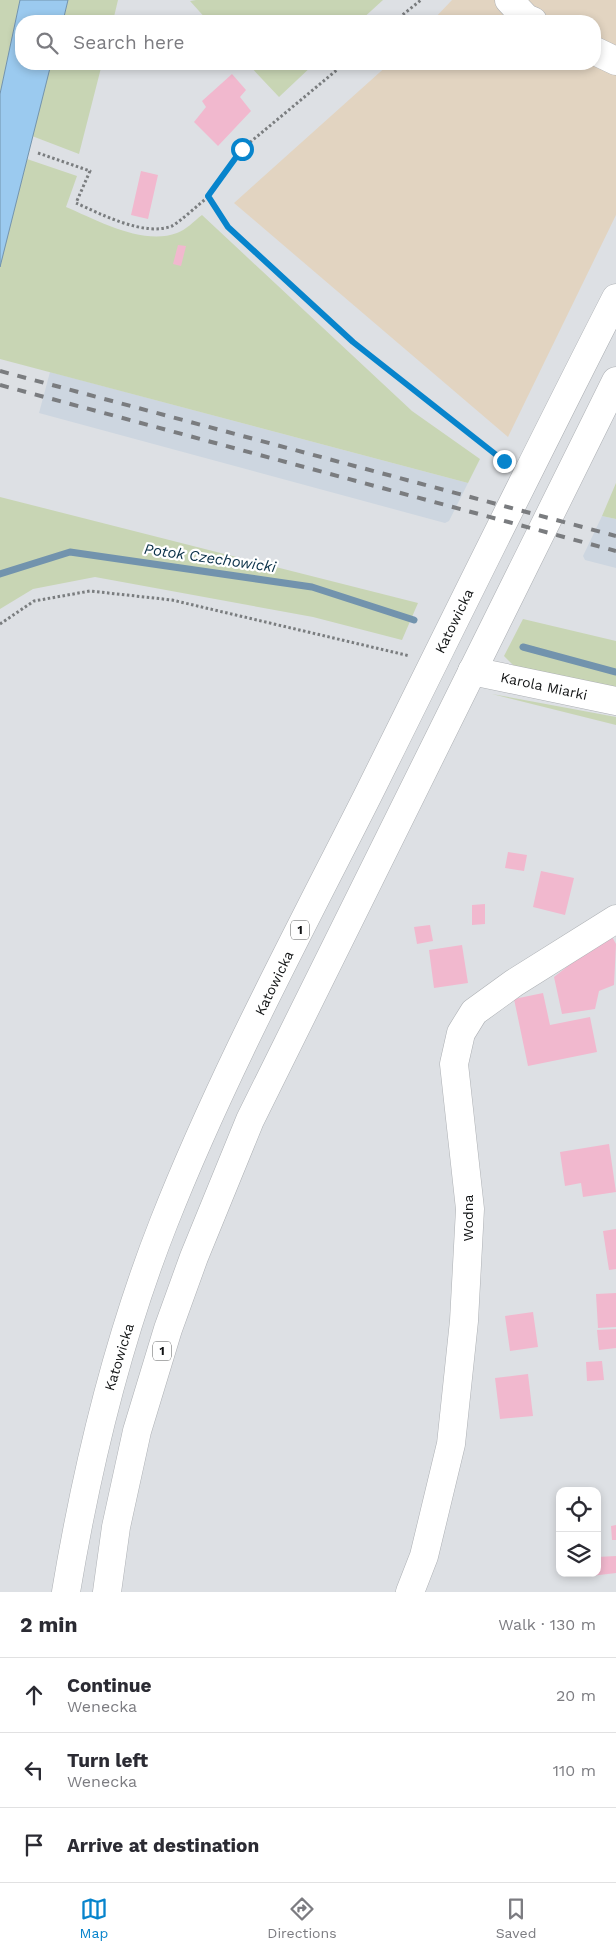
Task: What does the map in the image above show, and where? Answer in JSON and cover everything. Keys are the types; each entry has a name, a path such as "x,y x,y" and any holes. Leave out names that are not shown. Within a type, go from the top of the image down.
{"main road":[{"path":"509,0 523,15"},
{"name":"Katowicka","path":"66,1592 78,1522 103,1412 129,1324 168,1214 223,1086 526,475 616,298"},
{"name":"1","path":"107,1592 116,1527 138,1431 168,1329 194,1257 250,1120 616,381"},
{"name":"Karola Miarki","path":"472,671 616,701"},
{"name":"Wodna","path":"410,1592 424,1556 451,1444 464,1320 470,1210 454,1064 461,1033 474,1012 514,983 616,919"}],"path":[{"path":"402,15 421,0"},
{"path":"38,153 90,171 76,203 125,223 152,229 172,226 208,196 242,149 337,70"},
{"path":"208,196 228,227 353,342 504,461"},
{"path":"0,624 34,601 90,591 172,600 410,656"}],"shaded area":[{"path":"452,0 616,0 616,215 508,437 234,203 382,70 601,70 601,15 438,15"},
{"path":"50,372 468,483 449,521 445,523 39,413"},
{"path":"602,516 616,519 616,568 585,560 583,556"}],"green space":[{"path":"0,0 20,0 17,15 15,15 15,24 0,94"},
{"path":"68,0 118,0 114,15 64,15"},
{"path":"383,0 367,15 203,15 190,1"},
{"path":"49,70 100,70 79,154 32,136"},
{"path":"254,70 308,70 279,97"},
{"path":"27,159 77,176 66,207 120,230 135,234 164,236 180,232 202,215 412,411 480,459 468,483 0,359 0,267"},
{"path":"616,483 616,519 602,516"},
{"path":"0,497 418,603 402,640 313,617 95,577 33,589 0,609"},
{"path":"523,619 616,641 616,695 516,668 504,656"},
{"path":"492,694 616,717 616,725"}],"water":[{"path":"20,0 68,0 64,15 17,15"},
{"path":"15,24 15,70 49,70 0,267 0,94"}],"building":[{"path":"232,74 246,90 240,97 251,111 218,146 194,122 206,107 202,101"},
{"path":"141,171 158,175 148,219 131,215"},
{"path":"178,245 186,246 181,266 173,264"},
{"path":"508,852 527,855 524,871 505,868"},
{"path":"541,871 574,878 565,915 533,907"},
{"path":"485,904 485,924 472,925 472,905"},
{"path":"430,925 433,941 417,944 414,927"},
{"path":"610,933 616,944 614,985 599,991 595,1009 562,1014 554,977"},
{"path":"462,945 468,983 434,988 429,950"},
{"path":"543,993 550,1025 590,1017 597,1052 528,1066 514,999"},
{"path":"609,1144 616,1192 583,1197 581,1183 565,1186 560,1152"},
{"path":"616,1229 616,1269 609,1270 603,1231"},
{"path":"616,1293 616,1327 598,1328 596,1294"},
{"path":"533,1312 538,1347 510,1351 505,1316"},
{"path":"616,1329 616,1348 599,1350 597,1330"},
{"path":"602,1361 604,1380 587,1381 586,1362"},
{"path":"528,1374 533,1416 500,1419 495,1378"},
{"path":"616,1525 616,1540 612,1540 611,1526"},
{"path":"616,1556 616,1573 601,1575 601,1557"}],"waterway":[{"name":"Potok Czechowicki","path":"0,574 70,552 312,587 414,620"},
{"name":"Potok Czechowicki","path":"523,647 616,672"}],"railway":[{"path":"0,371 616,536"},
{"path":"0,385 616,551"}],"route":[{"path":"242,149 208,196 228,227 353,342 504,461"}]}
